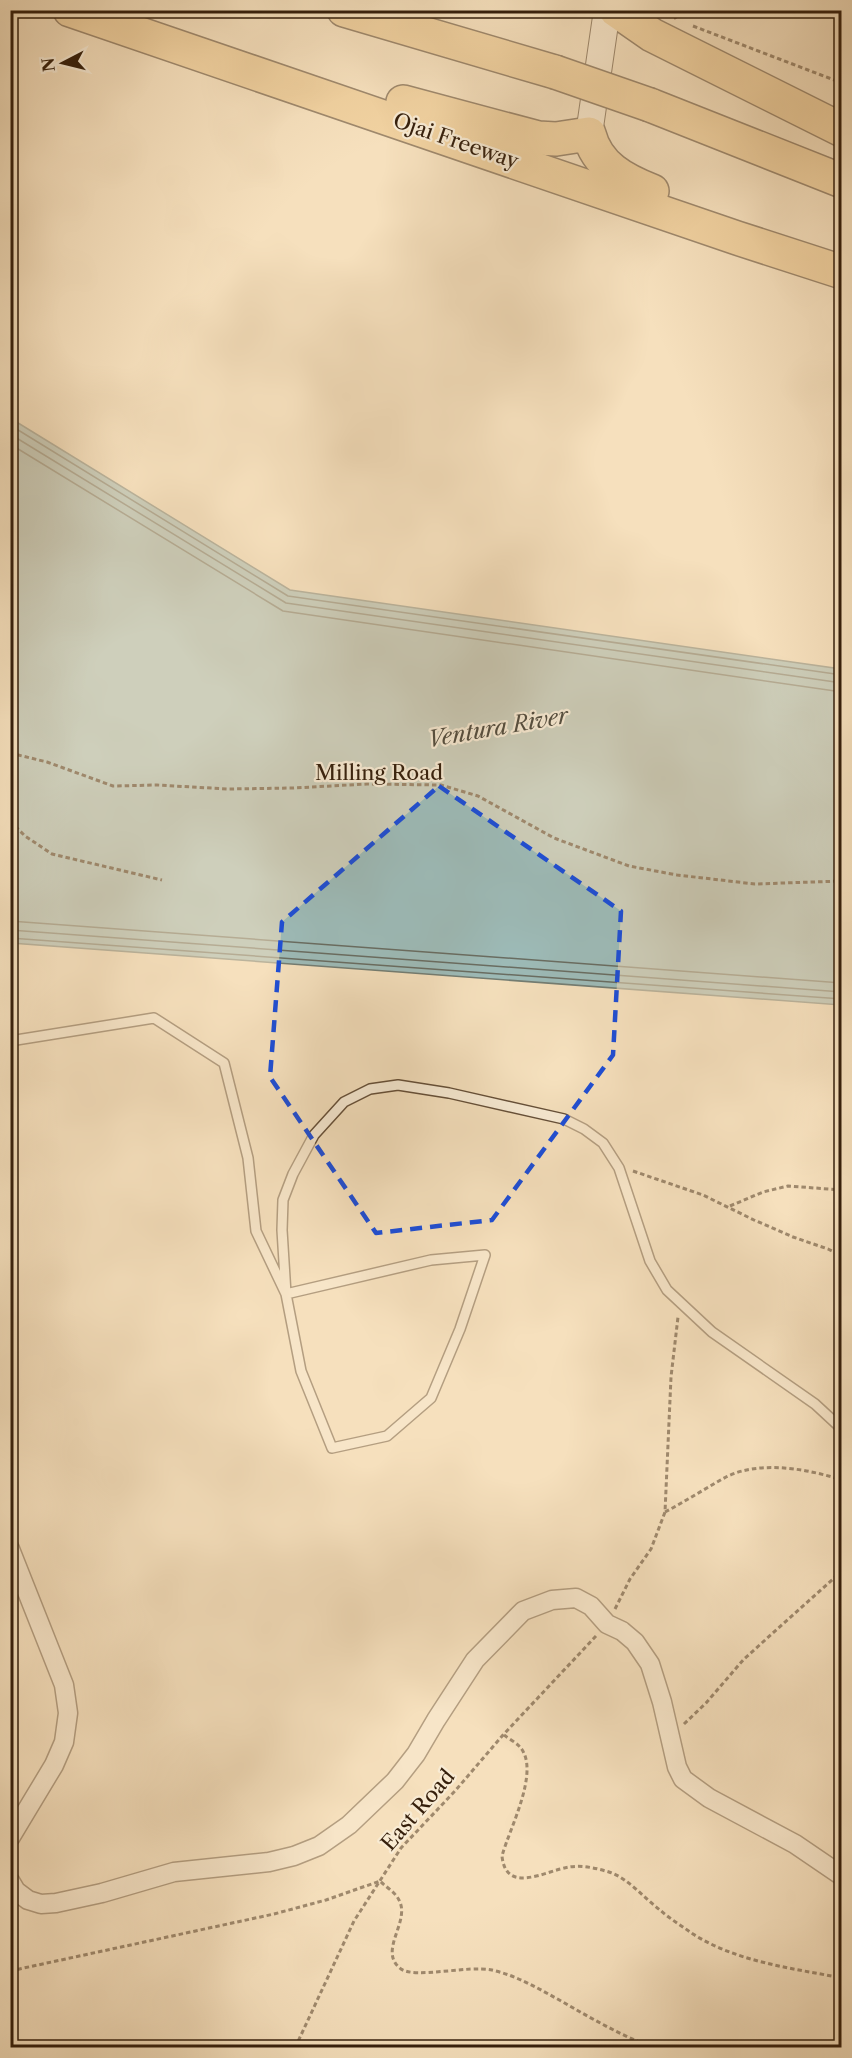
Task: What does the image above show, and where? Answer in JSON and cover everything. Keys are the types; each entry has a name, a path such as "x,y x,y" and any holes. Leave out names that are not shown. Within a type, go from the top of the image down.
{"highway":[{"name":"Ojai Freeway","path":"70,10 842,272"},
{"path":"344,10 555,72 650,105 842,181"},
{"path":"616,10 652,35 842,130"},
{"path":"297,87 356,90 538,138 555,139 589,134 592,148 599,159 618,175 649,190 705,211 737,238"}],"main road":[{"path":"589,134 607,10"}],"street":[{"path":"10,1550 64,1684 68,1713 64,1742 54,1765 10,1838"},
{"path":"10,1881 16,1891 28,1900 40,1904 56,1903 102,1893 174,1872 269,1862 294,1856 319,1846 349,1825 395,1781 416,1754 474,1660 523,1611 552,1600 576,1598 591,1606 607,1624 622,1631 635,1642 650,1664 682,1779 692,1787 795,1844 842,1876"}],"lane":[{"path":"10,1041 154,1018 224,1063 248,1158 256,1231 286,1294"},
{"path":"286,1294 431,1260 485,1255 460,1329 431,1398 387,1436 332,1448 302,1371 286,1294 282,1230 283,1200 293,1174 314,1135 344,1101 370,1089 398,1084 564,1119 584,1129 603,1143 619,1168 650,1261 667,1290 712,1332 815,1404 842,1429"}],"path":[{"path":"670,10 677,19"},
{"path":"688,24 842,83"},
{"name":"Milling Road","path":"10,753 47,762 113,786 157,785 228,789 367,784 441,785 478,796 554,838 629,866 677,875 755,884 842,881"},
{"path":"10,821 25,836 52,854 162,880"},
{"path":"619,1168 644,1173 704,1194 764,1225 842,1256"},
{"path":"730,1206 763,1192 788,1186 842,1190"},
{"name":"East Road","path":"295,2048 354,1921 400,1848 607,1624 630,1579 651,1549 665,1512 671,1377 680,1304"},
{"path":"665,1512 728,1476 757,1469 781,1468 818,1473 842,1480"},
{"path":"670,1738 706,1703 744,1659 842,1571"},
{"path":"503,1735 519,1746 527,1759 528,1774 502,1856 503,1867 507,1874 520,1878 540,1876 570,1867 594,1868 617,1874 671,1918 696,1935 733,1954 842,1978"},
{"path":"10,1971 274,1914 327,1900 380,1881 400,1902 402,1912 392,1954 394,1961 402,1970 416,1974 464,1968 490,1970 518,1977 626,2037 653,2048"},
{"path":"199,2048 226,2041 247,2040 295,2048"}],"highlighted area":[{"path":"439,786 621,911 613,1055 492,1220 376,1233 270,1077 282,922"}],"water":[{"name":"Ventura River","path":"10,418 290,590 841,669 841,1005 11,943"}]}
